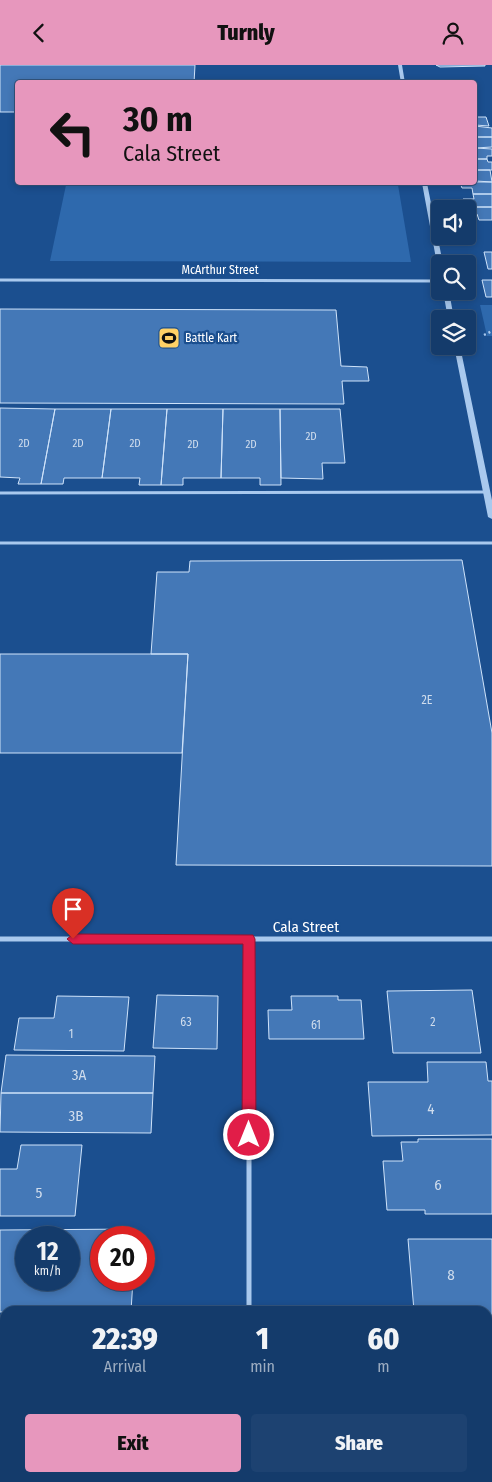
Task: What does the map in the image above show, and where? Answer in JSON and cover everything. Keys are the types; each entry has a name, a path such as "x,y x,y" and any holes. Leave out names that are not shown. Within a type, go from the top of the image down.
{"street":[{"path":"400,65 403,80"},
{"path":"424,185 438,255"},
{"name":"McArthur Street","path":"0,280 431,281"},
{"path":"459,355 492,517"},
{"name":"Cala Street","path":"0,939 492,939"}],"lane":[{"path":"0,493 487,493"},
{"path":"0,543 492,543"},
{"path":"249,939 249,1306"}],"path":[{"path":"484,335 492,331"}],"shaded area":[{"path":"66,185 398,185 411,262 50,261"},
{"path":"480,305 492,305 492,336 487,336"}],"building":[{"path":"0,65 195,65 194,80 15,80 15,112 0,112"},
{"path":"436,65 485,65 485,66 440,67"},
{"path":"477,117 486,117 489,126 477,125"},
{"path":"477,126 492,128 492,137 477,137"},
{"path":"477,137 492,137 492,147 477,148"},
{"path":"477,148 492,149 492,156 487,156 487,159 477,159"},
{"path":"477,159 487,159 488,162 492,162 492,170 477,170"},
{"path":"477,170 490,170 492,182 477,181"},
{"path":"477,182 492,182 492,194 473,194 472,188 462,188 461,185 477,185"},
{"path":"473,194 492,194 492,207 476,207 476,200 463,199 474,199"},
{"path":"476,207 492,207 492,220 479,220"},
{"path":"484,252 492,252 492,269 488,269"},
{"path":"482,280 492,280 492,297 486,297"},
{"name":"Battle Kart","path":"0,309 336,310 341,366 367,367 369,381 342,381 344,404 0,403"},
{"path":"0,408 55,409 41,484 18,484 20,478 0,477"},
{"path":"55,409 111,409 102,478 64,478 63,484 41,484"},
{"path":"111,409 167,409 161,485 139,485 140,478 102,478"},
{"path":"167,409 223,409 221,478 183,478 183,485 161,485"},
{"path":"223,409 280,409 281,485 260,485 260,478 221,478"},
{"path":"280,409 340,409 345,463 322,463 323,479 281,478"},
{"path":"462,560 492,733 492,866 176,865 188,654 151,654 157,572 189,572 190,561"},
{"path":"0,654 188,654 182,753 0,753"},
{"path":"472,990 481,1053 393,1053 387,991"},
{"path":"157,995 218,996 217,1049 153,1048"},
{"path":"57,996 129,997 124,1051 14,1050 19,1018 54,1018"},
{"path":"291,996 338,996 338,1000 361,1000 364,1039 269,1039 268,1010 292,1010"},
{"path":"6,1055 155,1056 153,1093 1,1093"},
{"path":"427,1062 486,1062 488,1081 492,1081 492,1135 372,1136 368,1082 428,1082"},
{"path":"1,1093 153,1093 151,1133 0,1132"},
{"path":"418,1139 492,1139 492,1214 425,1214 425,1210 387,1210 383,1161 403,1161 401,1142 418,1142"},
{"path":"21,1145 82,1145 75,1216 0,1216 0,1169 17,1169"},
{"path":"80,1229 90,1229 90,1291 132,1291 131,1306 0,1306 0,1230 15,1230 15,1291 80,1291"},
{"path":"408,1239 492,1239 492,1306 414,1306"}],"place":[{"name":"Battle Kart","path":"169,338"}],"route":[{"path":"73,939 249,939 249,1135"}]}
